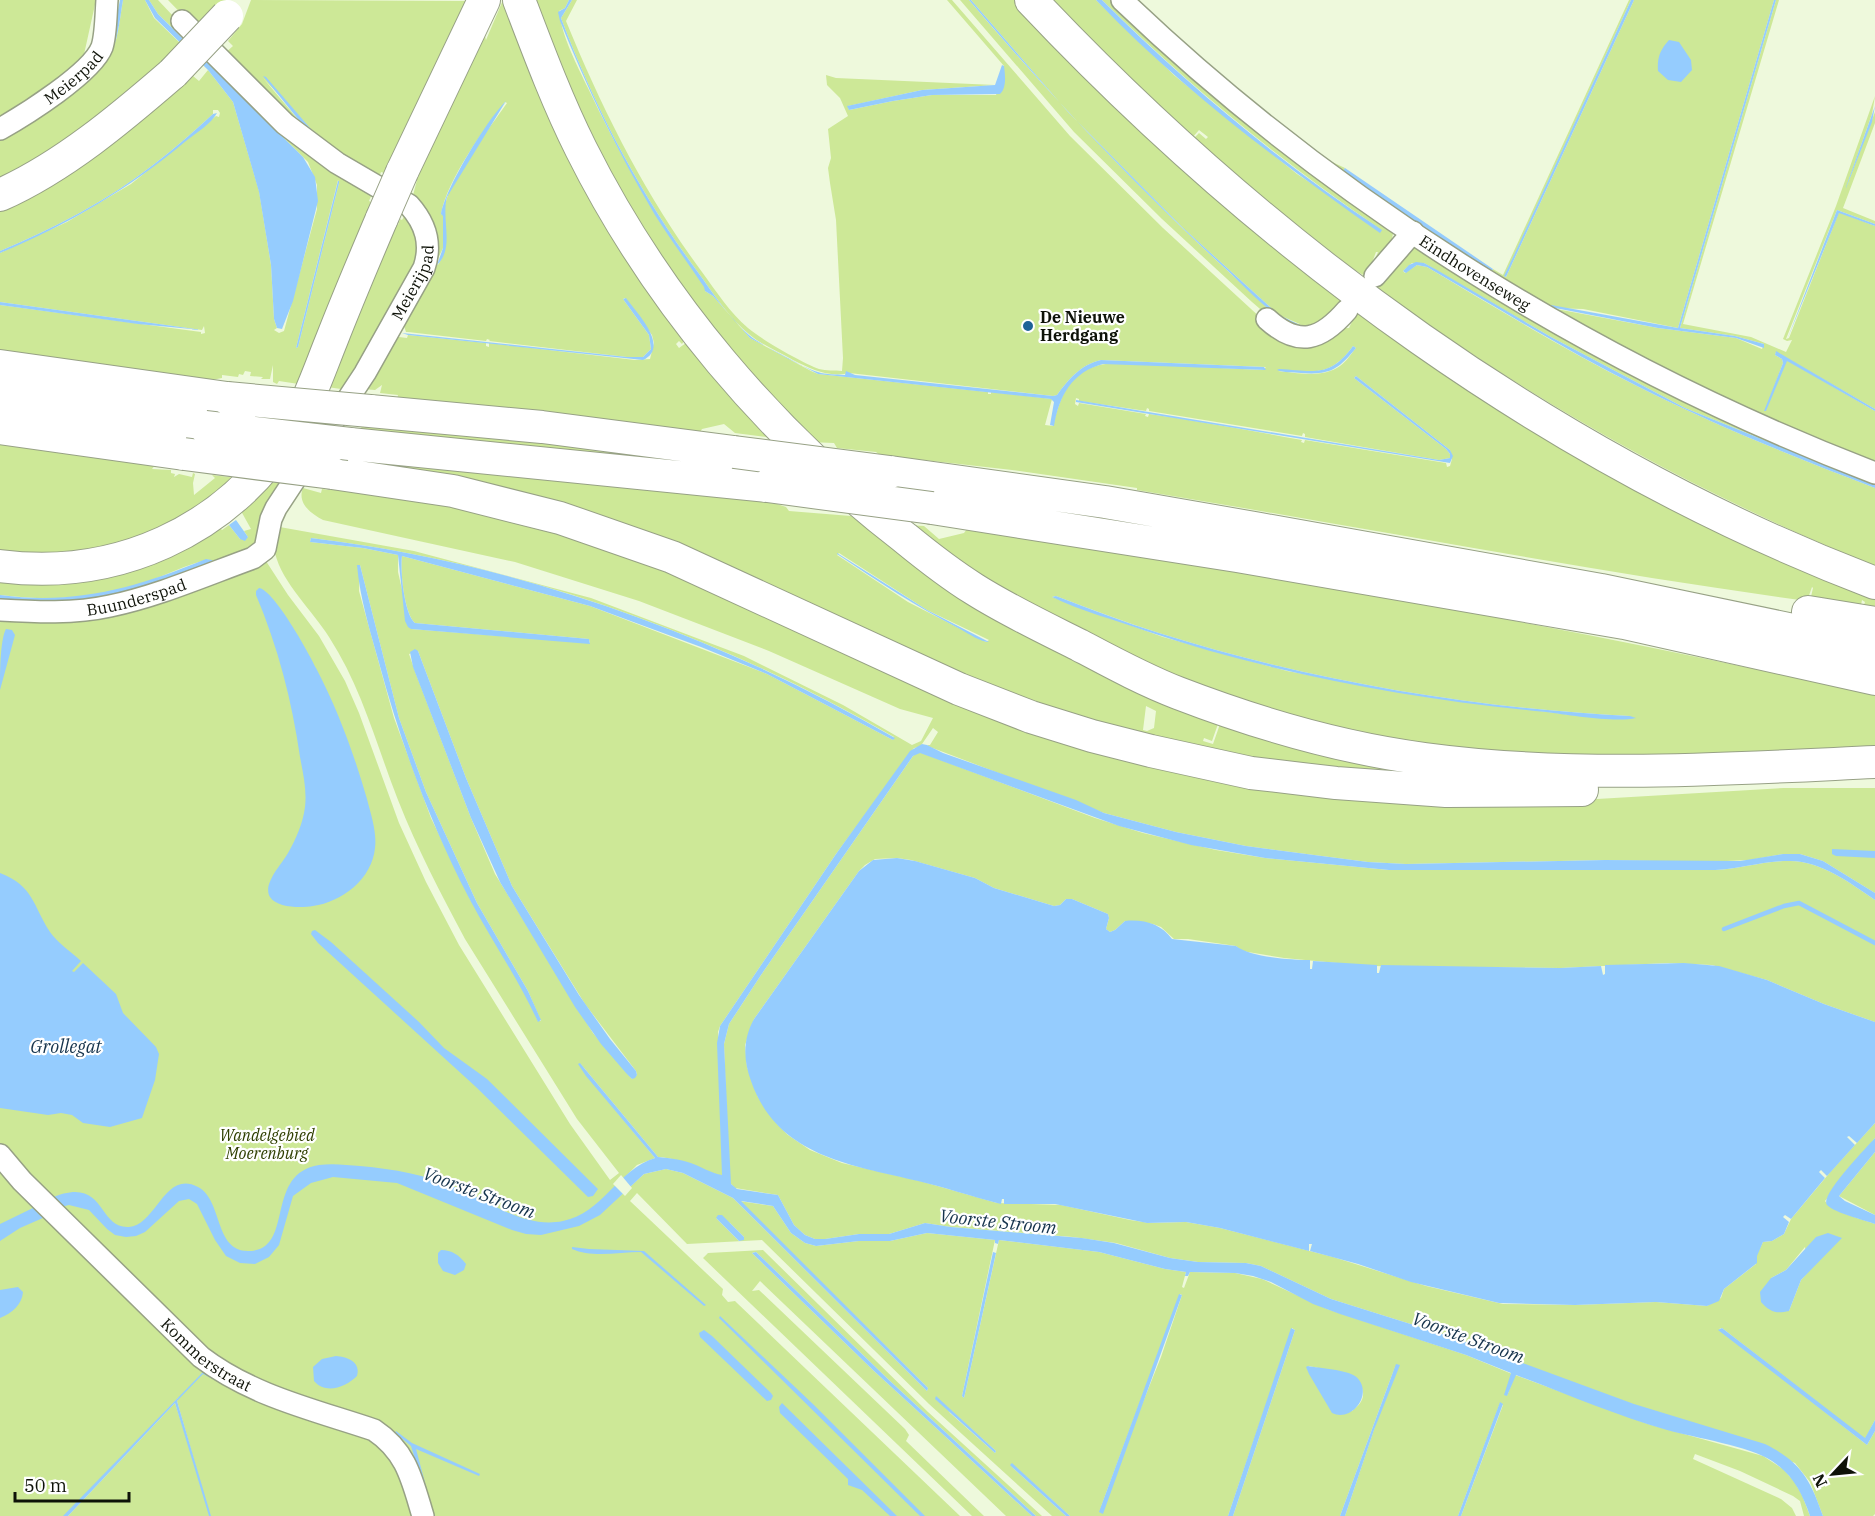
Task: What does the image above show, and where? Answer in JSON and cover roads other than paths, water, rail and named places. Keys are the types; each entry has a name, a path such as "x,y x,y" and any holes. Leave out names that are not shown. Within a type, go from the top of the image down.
{"highway":[{"path":"519,0 543,63 582,150 626,228 676,303 716,356 780,427 832,479 884,522 974,588 1077,645 1176,693 1271,724 1349,745 1422,758 1500,767 1569,771 1680,770 1875,762"},
{"path":"1031,0 1083,55 1183,150 1288,240 1361,296 1453,361 1581,441 1661,485 1756,532 1875,583"},
{"path":"0,195 64,158 122,117 172,73 233,8"},
{"path":"0,566 39,570 64,569 121,559 188,531 208,519 248,485 278,449 298,419 402,172 480,8"},
{"path":"0,366 228,398 542,427 1105,502 1601,590 1875,647"},
{"path":"0,398 205,427 767,486 932,508 1237,556 1624,623 1875,679"},
{"path":"0,428 453,491 560,518 672,557 883,656 1031,717 1150,751 1251,773 1336,783 1446,791 1562,791 1617,787 1680,770"},
{"path":"1601,590 1673,588 1875,623"}],"street":[{"name":"Meierpad","path":"0,129 26,114 87,68 102,47 107,0"},
{"name":"Eindhovenseweg","path":"1122,0 1176,51 1311,161 1413,232 1534,310 1649,372 1734,412 1875,473"},
{"name":"Meierijpad","path":"182,21 285,124 337,163 409,205 418,215 428,243 428,256 424,268 364,373 270,519 265,549"},
{"path":"1375,276 1413,232"},
{"path":"1268,320 1285,334 1299,338 1318,336 1334,325 1347,310"},
{"name":"Buunderspad","path":"0,610 69,611 109,606 144,597 253,558 265,549"},
{"name":"Kommerstraat","path":"0,1155 42,1200 201,1357 214,1367 251,1389 374,1430 382,1435 393,1445 409,1468 423,1516"}],"water":[{"path":"120,0 123,0 116,39 105,63 79,88 0,140 111,44"},
{"path":"145,0 149,0 158,14 303,157 315,177 318,201 293,301 282,329 277,328 274,319 271,265 259,192 233,102 208,70 155,18"},
{"path":"569,0 572,0 561,18 574,52 620,149 656,212 727,312 713,296 705,291 641,192 616,144 581,71 560,21 558,12 565,8"},
{"path":"969,0 971,0 1062,105 1031,70"},
{"path":"1096,0 1102,0 1168,63 1236,122 1308,178 1382,230 1380,233 1305,180 1232,124 1162,64"},
{"path":"1631,0 1634,0 1506,277 1504,276"},
{"path":"1774,0 1776,0 1680,328 1735,336 1764,344 1764,348 1736,338 1658,328 1550,307 1551,305 1678,328"},
{"path":"1669,40 1679,42 1691,60 1692,70 1681,82 1668,80 1658,71 1660,54"},
{"path":"1002,65 1005,81 1000,94 932,95 849,110 847,106 922,90 995,85"},
{"path":"263,76 310,128 331,146 302,124"},
{"path":"506,101 447,197 445,250 437,265 443,248 443,216 441,214 444,202 478,138"},
{"path":"1875,106 1872,122 1846,188 1846,187"},
{"path":"217,113 203,128 120,190 74,218 0,253 80,213 117,190 153,165"},
{"path":"1077,121 1182,227 1279,315 1302,326 1283,320 1252,295 1159,206"},
{"path":"1345,168 1493,269 1491,273 1342,172"},
{"path":"338,181 298,347 296,348"},
{"path":"1837,210 1875,224 1875,226 1839,213 1787,340"},
{"path":"1416,262 1424,263 1437,270 1551,337 1685,408 1875,485 1875,488 1754,440 1637,386 1557,343 1427,267 1417,265 1406,273 1403,271"},
{"path":"626,298 653,338 654,347 651,354 643,360 402,333 643,357 651,349 649,335 623,299"},
{"path":"0,302 202,330 138,324 0,305"},
{"path":"738,325 749,335 769,348 750,338"},
{"path":"1353,346 1356,348 1333,370 1311,373 1277,370 1312,371 1329,368 1345,356"},
{"path":"1776,351 1875,411 1787,361 1766,411 1764,411 1783,363 1782,359 1775,355"},
{"path":"1101,360 1264,367 1266,370 1103,364 1075,379 1059,405 1054,426 1050,425 1054,402 1051,399 818,374 800,364 824,374 845,375 846,371 855,375 1053,396 1057,395 1081,369"},
{"path":"1356,376 1450,450 1453,456 1450,463 1076,402 1076,400 1439,460 1450,458 1446,449 1354,378"},
{"path":"236,520 248,537 245,541 240,539 229,525"},
{"path":"311,538 387,549 463,565 613,608 758,667 895,738 893,740 767,674 590,606 402,556 402,581 408,611 415,623 589,639 590,644 411,629 405,621 398,555 363,548 310,542"},
{"path":"837,553 927,610 989,642 982,641 913,603"},
{"path":"206,559 212,560 213,563 150,587 91,602 0,601 0,595 54,598 105,592 155,578"},
{"path":"357,565 360,565 399,718 426,792 477,903 528,991 541,1020 538,1022 469,898 429,812 388,693 366,615"},
{"path":"259,588 265,591 282,610 324,684 351,749 374,830 373,859 362,879 345,894 324,904 296,907 284,905 273,901 268,892 274,874 299,831 305,807 305,794 297,736 288,695 271,634 256,595"},
{"path":"1056,596 1120,620 1216,650 1333,678 1452,699 1636,718 1605,719 1495,707 1343,683 1194,646 1086,611 1052,597"},
{"path":"6,629 12,630 15,635 0,690 1,649"},
{"path":"415,649 418,651 466,778 512,886 579,995 636,1071 635,1078 632,1079 626,1073 601,1044 575,1007 500,882 471,818 413,667 410,652"},
{"path":"922,744 1076,800 1104,813 1176,832 1246,846 1368,862 1406,864 1605,860 1740,861 1783,854 1800,854 1823,861 1875,893 1875,900 1823,868 1788,861 1715,870 1389,870 1265,858 1191,845 1119,826 920,753 913,756 761,975 729,1024 724,1044 731,1184 737,1189 778,1195 794,1225 805,1235 815,1239 825,1239 859,1234 889,1234 925,1223 1082,1238 1114,1243 1170,1258 1261,1266 1331,1299 1452,1337 1634,1404 1765,1444 1787,1458 1803,1473 1814,1492 1823,1516 1810,1516 1791,1478 1779,1466 1762,1456 1648,1424 1516,1375 1507,1396 1504,1395 1511,1373 1466,1355 1313,1304 1271,1282 1253,1276 1235,1273 1190,1272 1188,1276 1185,1276 1186,1272 1099,1252 999,1240 998,1244 995,1240 927,1233 890,1241 859,1241 816,1246 805,1243 791,1233 773,1206 741,1201 928,1388 927,1391 733,1198 683,1173 666,1169 644,1174 600,1215 579,1226 541,1235 512,1230 397,1183 333,1177 311,1183 293,1196 279,1245 269,1257 255,1264 240,1263 226,1256 215,1240 197,1204 189,1199 179,1201 145,1232 136,1236 115,1235 89,1210 69,1205 57,1208 52,1214 20,1228 0,1241 0,1224 35,1207 0,1172 0,1169 49,1199 68,1193 81,1193 91,1197 111,1220 118,1225 129,1227 147,1217 169,1191 177,1185 187,1183 206,1193 229,1243 237,1249 248,1251 263,1248 271,1239 291,1182 302,1171 324,1164 373,1167 410,1173 457,1188 522,1218 535,1221 563,1221 589,1209 630,1172 655,1158 586,1076 578,1064 580,1063 658,1157 687,1162 722,1175 717,1043 720,1026 836,854 910,751"},
{"path":"1832,849 1875,851 1875,858 1836,856 1832,854"},
{"path":"897,858 975,878 994,888 1054,906 1060,905 1066,899 1072,899 1108,914 1106,929 1110,932 1125,921 1145,922 1157,926 1172,939 1236,946 1251,953 1271,957 1310,960 1310,969 1312,969 1313,961 1377,965 1377,973 1381,965 1560,968 1601,966 1603,975 1605,965 1684,963 1719,966 1767,980 1875,1022 1875,1123 1857,1143 1849,1136 1847,1137 1855,1145 1827,1176 1821,1170 1819,1172 1825,1178 1791,1219 1785,1215 1783,1217 1789,1222 1784,1234 1772,1241 1763,1242 1757,1256 1757,1263 1724,1289 1719,1301 1707,1306 1656,1302 1575,1305 1499,1303 1411,1282 1310,1251 1312,1244 1309,1244 1309,1251 1220,1228 1186,1222 1147,1223 1055,1204 1004,1204 1004,1199 1001,1204 928,1183 867,1169 819,1153 797,1141 778,1126 763,1106 751,1081 747,1065 746,1042 754,1019 859,871 873,860"},
{"name":"Grollegat","path":"0,873 20,884 31,898 50,932 81,961 72,971 74,972 83,963 116,994 123,1013 156,1047 159,1054 155,1080 142,1118 110,1127 83,1123 72,1115 61,1113 48,1115 0,1108"},
{"path":"315,930 419,1022 444,1048 487,1079 598,1189 593,1196 588,1197 476,1087 318,943 311,934"},
{"path":"1875,1138 1875,1152 1839,1196 1875,1215 1875,1224 1836,1211 1827,1205 1826,1200 1837,1182"},
{"path":"722,1215 744,1237 744,1240 739,1241 716,1218"},
{"path":"1828,1233 1842,1238 1801,1280 1789,1311 1777,1312 1767,1308 1761,1302 1760,1292 1771,1278 1786,1270 1816,1237"},
{"path":"572,1247 644,1251 706,1305 704,1306 641,1252 597,1254 580,1252"},
{"path":"441,1250 452,1252 461,1258 466,1264 464,1270 455,1275 443,1271 438,1263 438,1253"},
{"path":"756,1252 890,1381 1036,1516 1032,1516 874,1371 752,1253"},
{"path":"993,1252 996,1253 964,1398 962,1396"},
{"path":"18,1287 23,1292 21,1301 12,1311 0,1318 0,1290"},
{"path":"1179,1294 1182,1295 1103,1514 1099,1512"},
{"path":"720,1316 814,1405 925,1516 920,1516 719,1318"},
{"path":"1291,1328 1295,1330 1233,1516 1228,1516"},
{"path":"1722,1328 1865,1438 1875,1420 1875,1431 1867,1445 1718,1330"},
{"path":"704,1330 771,1393 773,1396 771,1400 767,1401 700,1337 699,1333"},
{"path":"336,1356 352,1361 357,1367 357,1376 342,1386 324,1388 314,1381 313,1367 322,1359"},
{"path":"1396,1364 1400,1365 1374,1430 1345,1516 1340,1516"},
{"path":"1306,1367 1355,1376 1361,1382 1363,1390 1359,1404 1354,1410 1340,1415 1332,1413 1309,1374"},
{"path":"203,1372 373,1441 394,1460 413,1516 396,1468 388,1455 372,1441 254,1400 203,1374 177,1401 211,1516 209,1516 175,1403 68,1516 63,1516"},
{"path":"936,1396 996,1451 995,1453 935,1399"},
{"path":"1500,1402 1503,1404 1461,1516 1458,1516"},
{"path":"782,1403 897,1516 890,1516 862,1490 848,1485 848,1479 780,1413 779,1407"},
{"path":"396,1431 412,1443 480,1474 479,1476 416,1449 434,1516 432,1516 411,1446 395,1433"},
{"path":"1012,1463 1070,1516 1066,1516 1014,1469 1010,1465"}],"waterway":[{"path":"1724,929 1784,906 1799,903 1875,943"}],"place":[{"name":"De Nieuwe Herdgang","path":"1028,326"}],"park label":[{"name":"Wandelgebied Moerenburg","path":"267,1144"}],"water label":[{"name":"Voorste Stroom","path":"479,1193"},
{"name":"Voorste Stroom","path":"998,1222"},
{"name":"Voorste Stroom","path":"1468,1338"}]}
